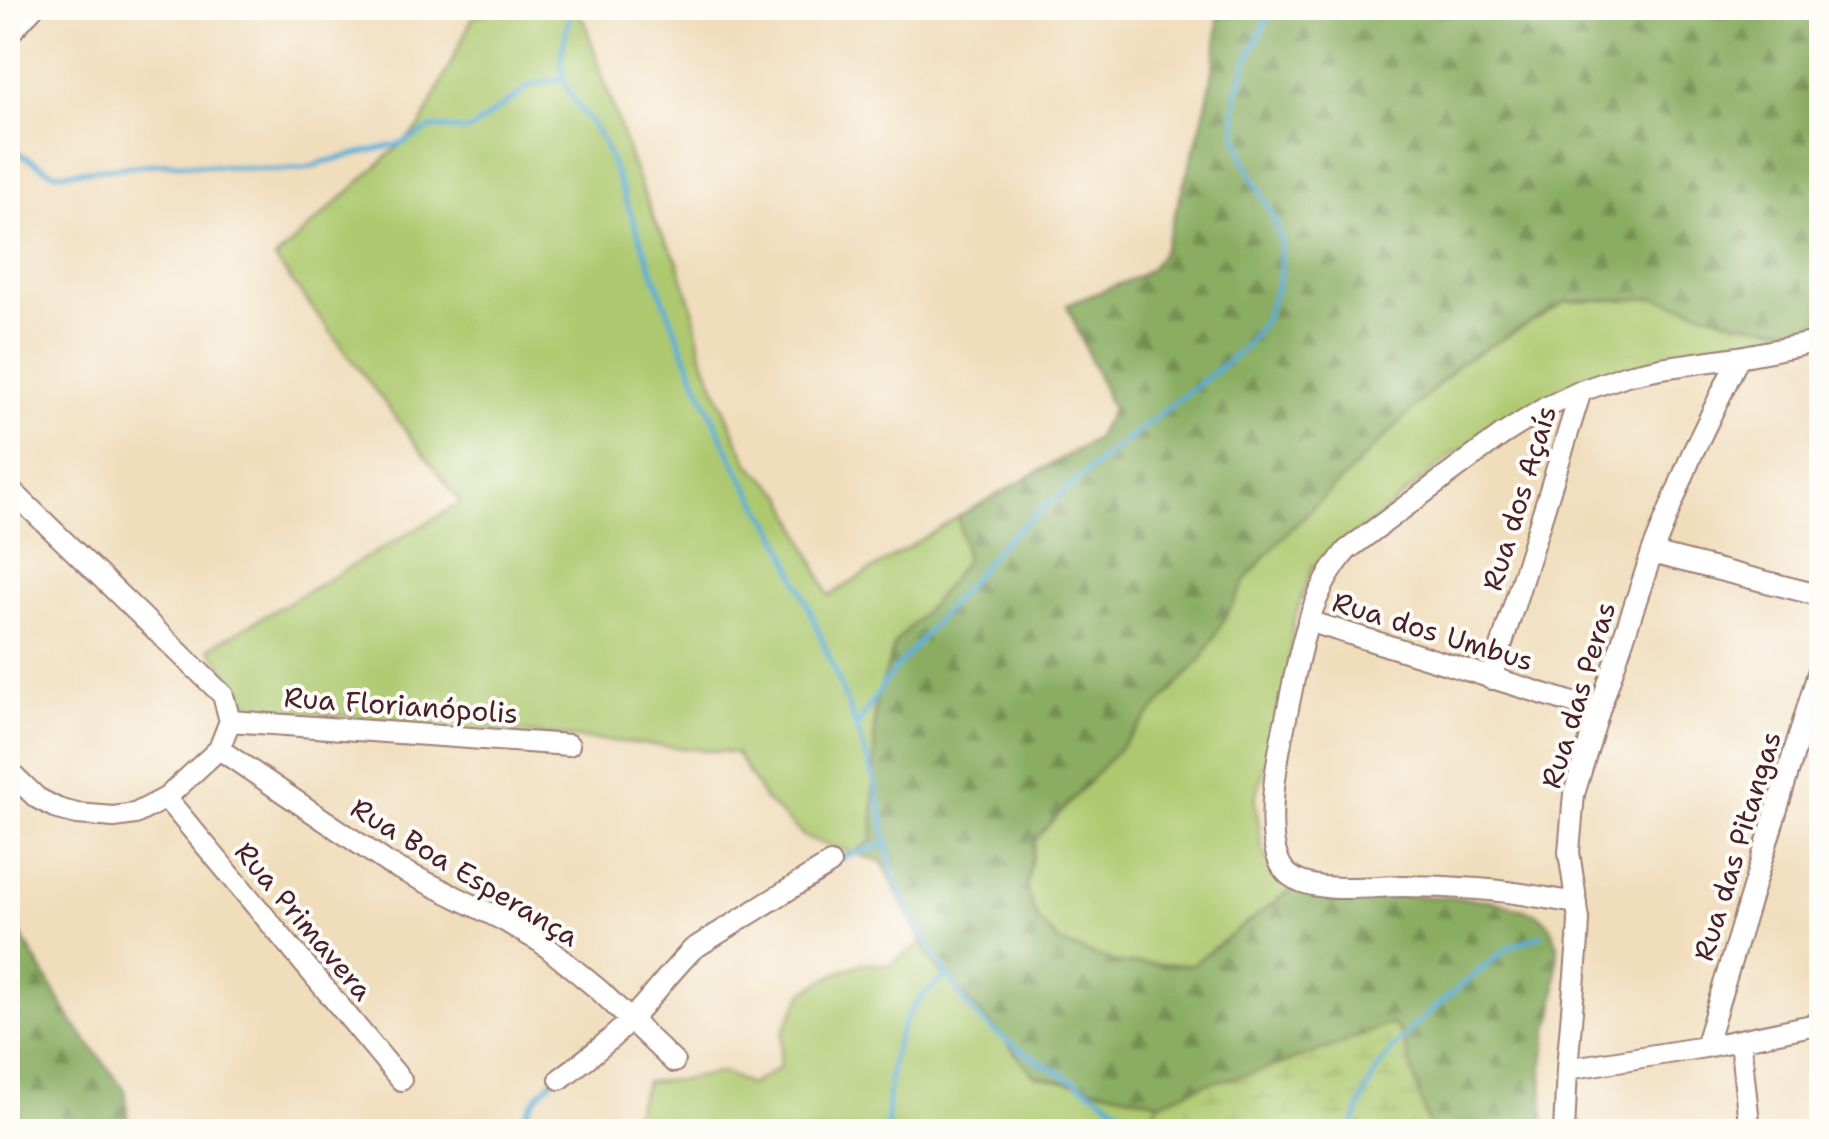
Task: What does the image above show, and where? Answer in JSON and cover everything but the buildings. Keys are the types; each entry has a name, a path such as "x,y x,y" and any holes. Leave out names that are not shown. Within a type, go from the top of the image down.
{"street":[{"path":"8,35 33,8"},
{"path":"1576,903 1480,889 1329,887 1288,874 1280,864 1273,826 1276,762 1318,591 1347,550 1502,435 1545,408 1644,371 1822,341"},
{"name":"Rua das Peras","path":"1564,1132 1578,940 1570,866 1574,794 1652,553 1692,454 1739,357"},
{"name":"Rua dos Açaís","path":"1491,678 1581,392"},
{"path":"8,486 224,694 230,721 218,749 166,798 135,814 114,817 58,809 37,798 8,770"},
{"path":"1652,553 1822,596"},
{"name":"Rua dos Umbus","path":"1308,621 1599,711"},
{"name":"Rua das Pitangas","path":"1705,1047 1822,660"},
{"name":"Rua Florianópolis","path":"230,721 568,745"},
{"name":"Rua Boa Esperança","path":"218,749 389,864 542,943 674,1062"},
{"name":"Rua Primavera","path":"166,798 401,1080"},
{"path":"560,1078 631,1020 694,949 830,864"},
{"path":"1566,1069 1822,1023"},
{"path":"1740,1040 1750,1132"}],"green space":[{"path":"507,8 574,8 585,23 632,164 657,226 677,260 694,312 702,355 738,441 749,464 784,495 829,596 958,517 966,560 934,601 875,705 873,840 854,853 806,838 765,800 736,753 252,707 209,648 461,503 275,259 421,126 473,17"},
{"path":"1218,8 1821,8 1821,328 1812,332 1738,322 1657,298 1566,302 1460,363 1249,575 1202,658 1035,840 1026,889 1037,919 1062,944 1119,963 1191,965 1292,889 1489,900 1538,914 1550,925 1558,946 1554,1016 1542,1069 1544,1131 1430,1131 1400,1032 1391,1024 1313,1054 1205,1084 1160,1102 1034,1075 931,961 882,862 854,853 873,839 875,705 895,643 966,560 958,517 1096,439 1112,409 1067,305 1135,278 1151,268 1164,249 1208,99"},
{"path":"1658,298 1738,322 1812,332 1592,379 1453,454 1372,523 1313,566 1293,623 1289,684 1255,800 1263,854 1292,889 1191,965 1119,963 1062,944 1037,919 1026,889 1035,840 1202,658 1249,575 1283,537 1460,363 1566,302"},
{"path":"8,913 73,1023 125,1090 130,1131 8,1131"},
{"path":"922,944 931,961 1034,1075 1160,1102 1144,1131 623,1132 646,1082 722,1072 750,1085 779,1068 783,1032 804,992 863,963 889,965"},
{"path":"1391,1024 1400,1032 1430,1131 1144,1131 1160,1102 1205,1084 1313,1054"}],"waterway":[{"path":"570,8 562,58 566,85 605,147 701,390 738,469 784,548 871,769 893,873 910,912 973,1012 1014,1046 1106,1100 1149,1132"},
{"path":"857,726 884,683 1004,541 1242,350 1265,319 1280,277 1281,240 1246,164 1235,112 1246,64 1272,8"},
{"path":"8,147 60,173 166,163 281,170 312,167 403,143 434,127 466,131 530,86 563,78"},
{"path":"833,860 888,844"},
{"path":"1351,1132 1371,1081 1412,1029 1499,955 1542,935"},
{"path":"887,1132 889,1080 901,1031 918,1001 948,975"},
{"path":"513,1132 554,1079"},
{"path":"8,1122 16,1132"}]}
